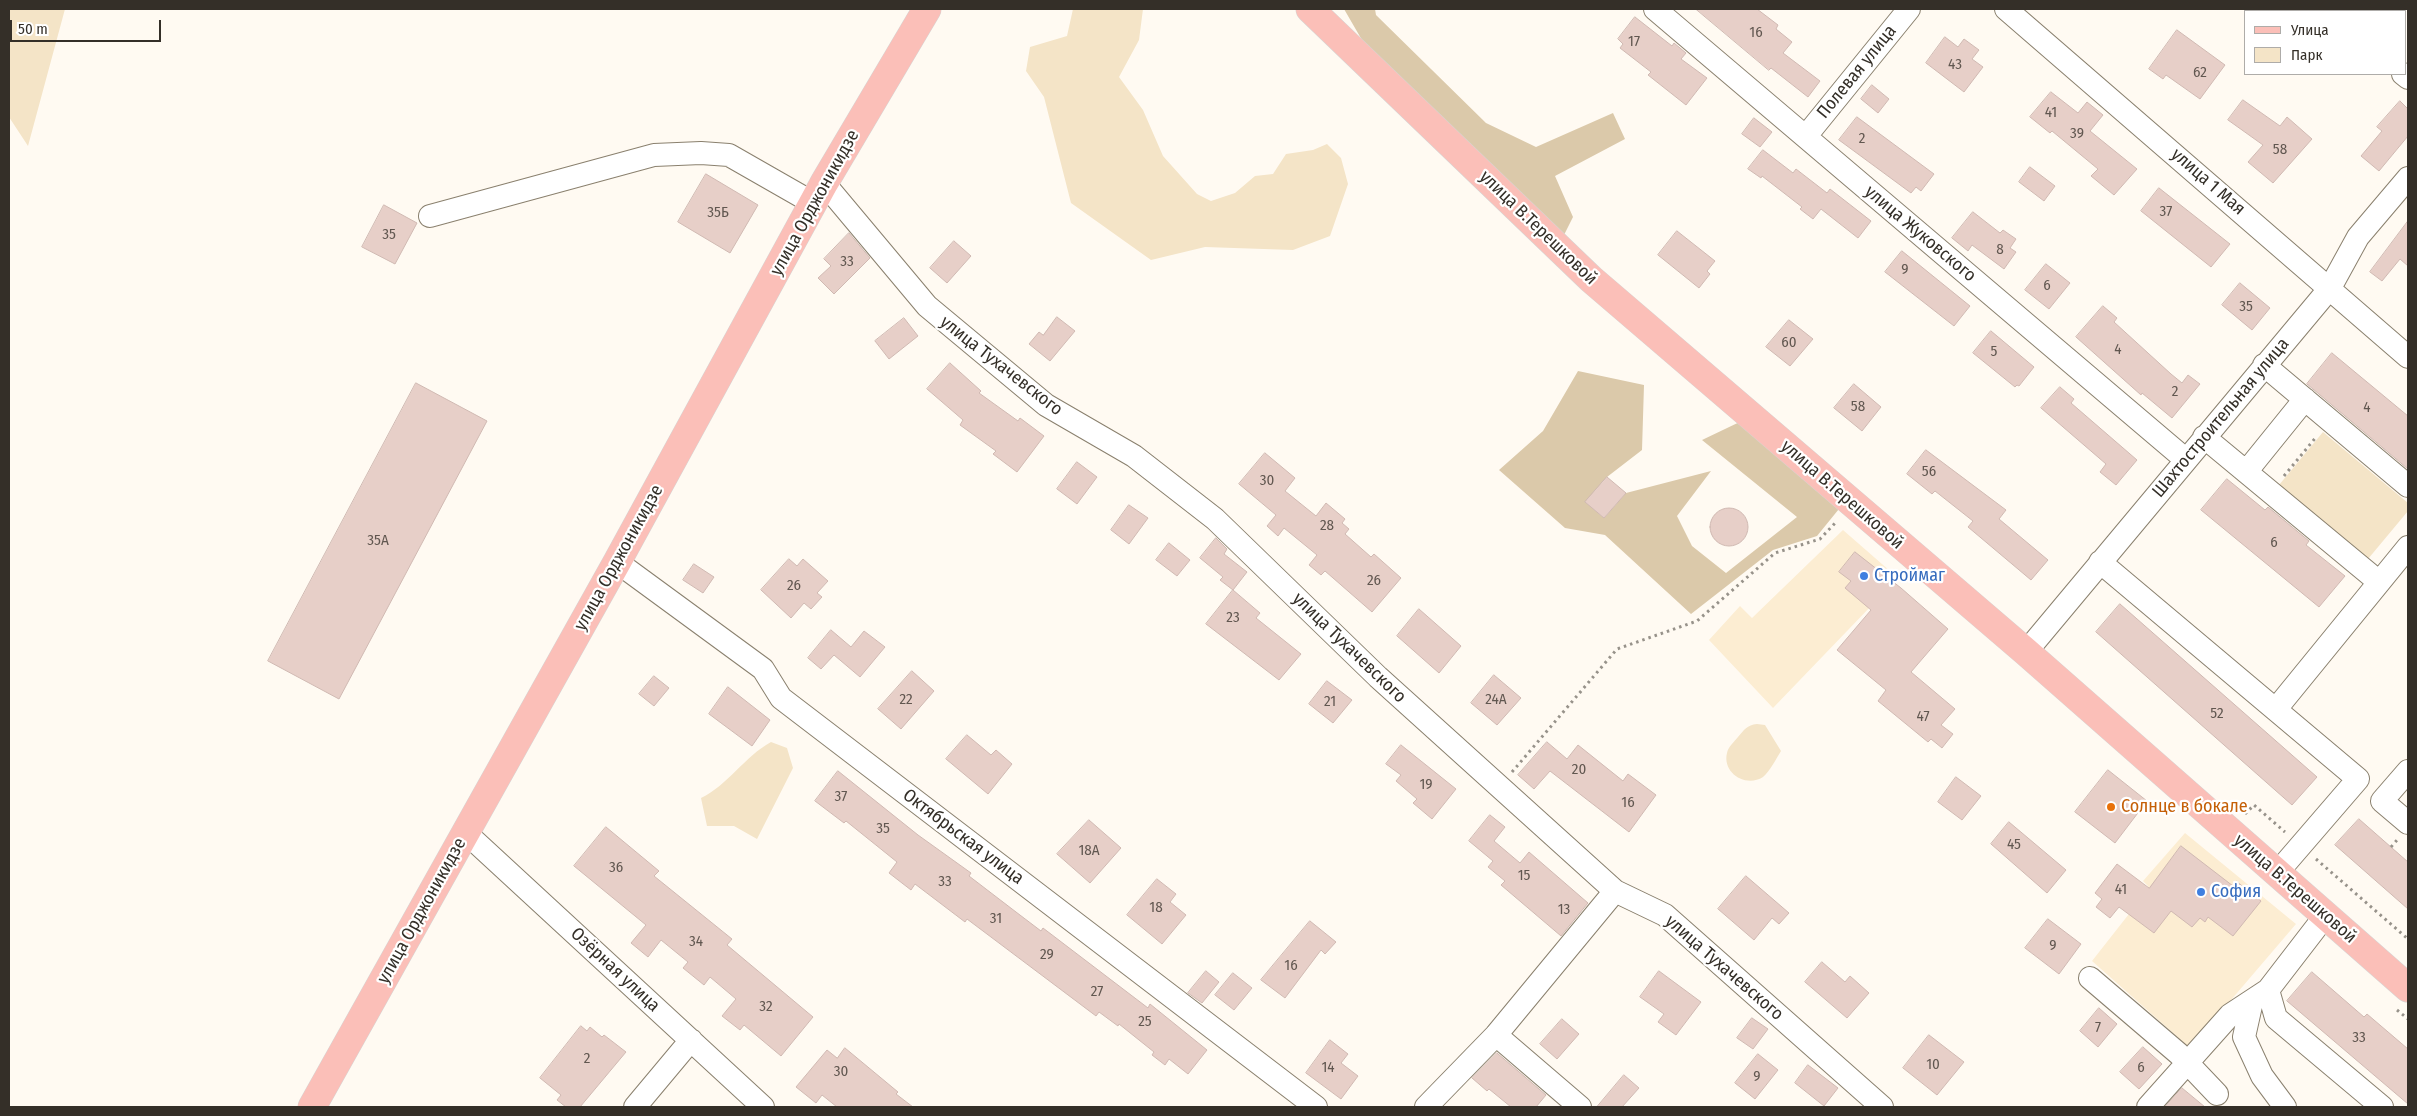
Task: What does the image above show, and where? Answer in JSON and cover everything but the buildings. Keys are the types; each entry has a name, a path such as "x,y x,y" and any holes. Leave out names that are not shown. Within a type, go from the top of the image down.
{"main road":[{"name":"улица Орджоникидзе","path":"312,1107 617,562 819,193 927,9"},
{"name":"улица В.Терешковой","path":"1310,9 1591,279 2026,652 2326,916 2401,998"}],"street":[{"name":"улица Жуковского","path":"1655,9 2185,459"},
{"name":"Полевая улица","path":"1806,136 1909,9"},
{"name":"улица 1 Мая","path":"2006,9 2408,357"},
{"path":"430,216 654,155 701,153 729,155 819,193"},
{"name":"Шахтостроительная улица","path":"2026,652 2185,459 2330,288 2358,237 2408,178"},
{"name":"улица Тухачевского","path":"819,193 927,306 1046,405 1134,456 1215,519 1378,677 1615,891 1665,915 1882,1107"},
{"path":"2264,365 2408,486"},
{"path":"2246,472 2305,399"},
{"path":"2204,437 2379,582"},
{"path":"2276,709 2408,547"},
{"name":"Октябрьская улица","path":"617,562 763,669 781,698 1316,1107"},
{"path":"2100,562 2276,709 2408,823"},
{"path":"2382,801 2408,770"},
{"path":"2277,873 2358,779"},
{"name":"Озёрная улица","path":"466,833 763,1107"},
{"path":"1426,1107 1496,1035 1615,891"},
{"path":"2148,1107 2230,1015 2260,996 2326,916"},
{"path":"2090,978 2179,1054 2217,1094"},
{"path":"2260,996 2244,1037 2262,1076 2285,1107"},
{"path":"2260,996 2276,1018 2382,1107"},
{"path":"1496,1035 1580,1107"},
{"path":"635,1107 691,1040"}],"path":[{"path":"2271,492 2330,420"},
{"path":"1500,787 1617,649 1697,621 1775,553 1820,539 1853,505"},
{"path":"2401,998 2408,1019"}],"shaded area":[{"path":"1344,9 1375,9 1376,15 1486,123 1536,147 1613,113 1625,139 1555,176 1573,217 1563,237 1366,47"},
{"path":"1578,371 1644,385 1642,450 1607,477 1586,502 1604,518 1626,493 1711,471 1677,516 1692,546 1726,573 1797,517 1702,440 1748,418 1843,504 1817,536 1773,550 1691,614 1605,535 1565,528 1499,470 1543,431"},
{"path":"1843,530 1898,578 1773,708 1709,640 1740,606 1752,618"},
{"path":"2185,833 2296,924 2190,1048 2092,961 2147,891 2148,886 2143,881"}],"green space":[{"path":"9,9 65,9 28,146 9,117"},
{"path":"1073,9 1143,9 1139,40 1119,77 1143,110 1163,156 1197,194 1211,201 1235,193 1255,176 1273,174 1286,154 1313,150 1327,144 1341,158 1348,184 1330,236 1293,250 1205,247 1151,260 1071,203 1044,97 1026,71 1030,47 1067,36"},
{"path":"2323,432 2408,503 2408,511 2368,559 2279,485"},
{"path":"1751,725 1765,725 1781,751 1763,777 1750,781 1743,780 1737,777 1728,767 1727,753 1730,746 1744,730"},
{"path":"771,742 787,748 793,768 757,839 734,826 707,826 701,798 720,786 752,755"}],"place":[{"name":"Строймаг","path":"1864,576"},
{"name":"Солнце в бокале","path":"2111,807"},
{"name":"София","path":"2201,892"}]}
